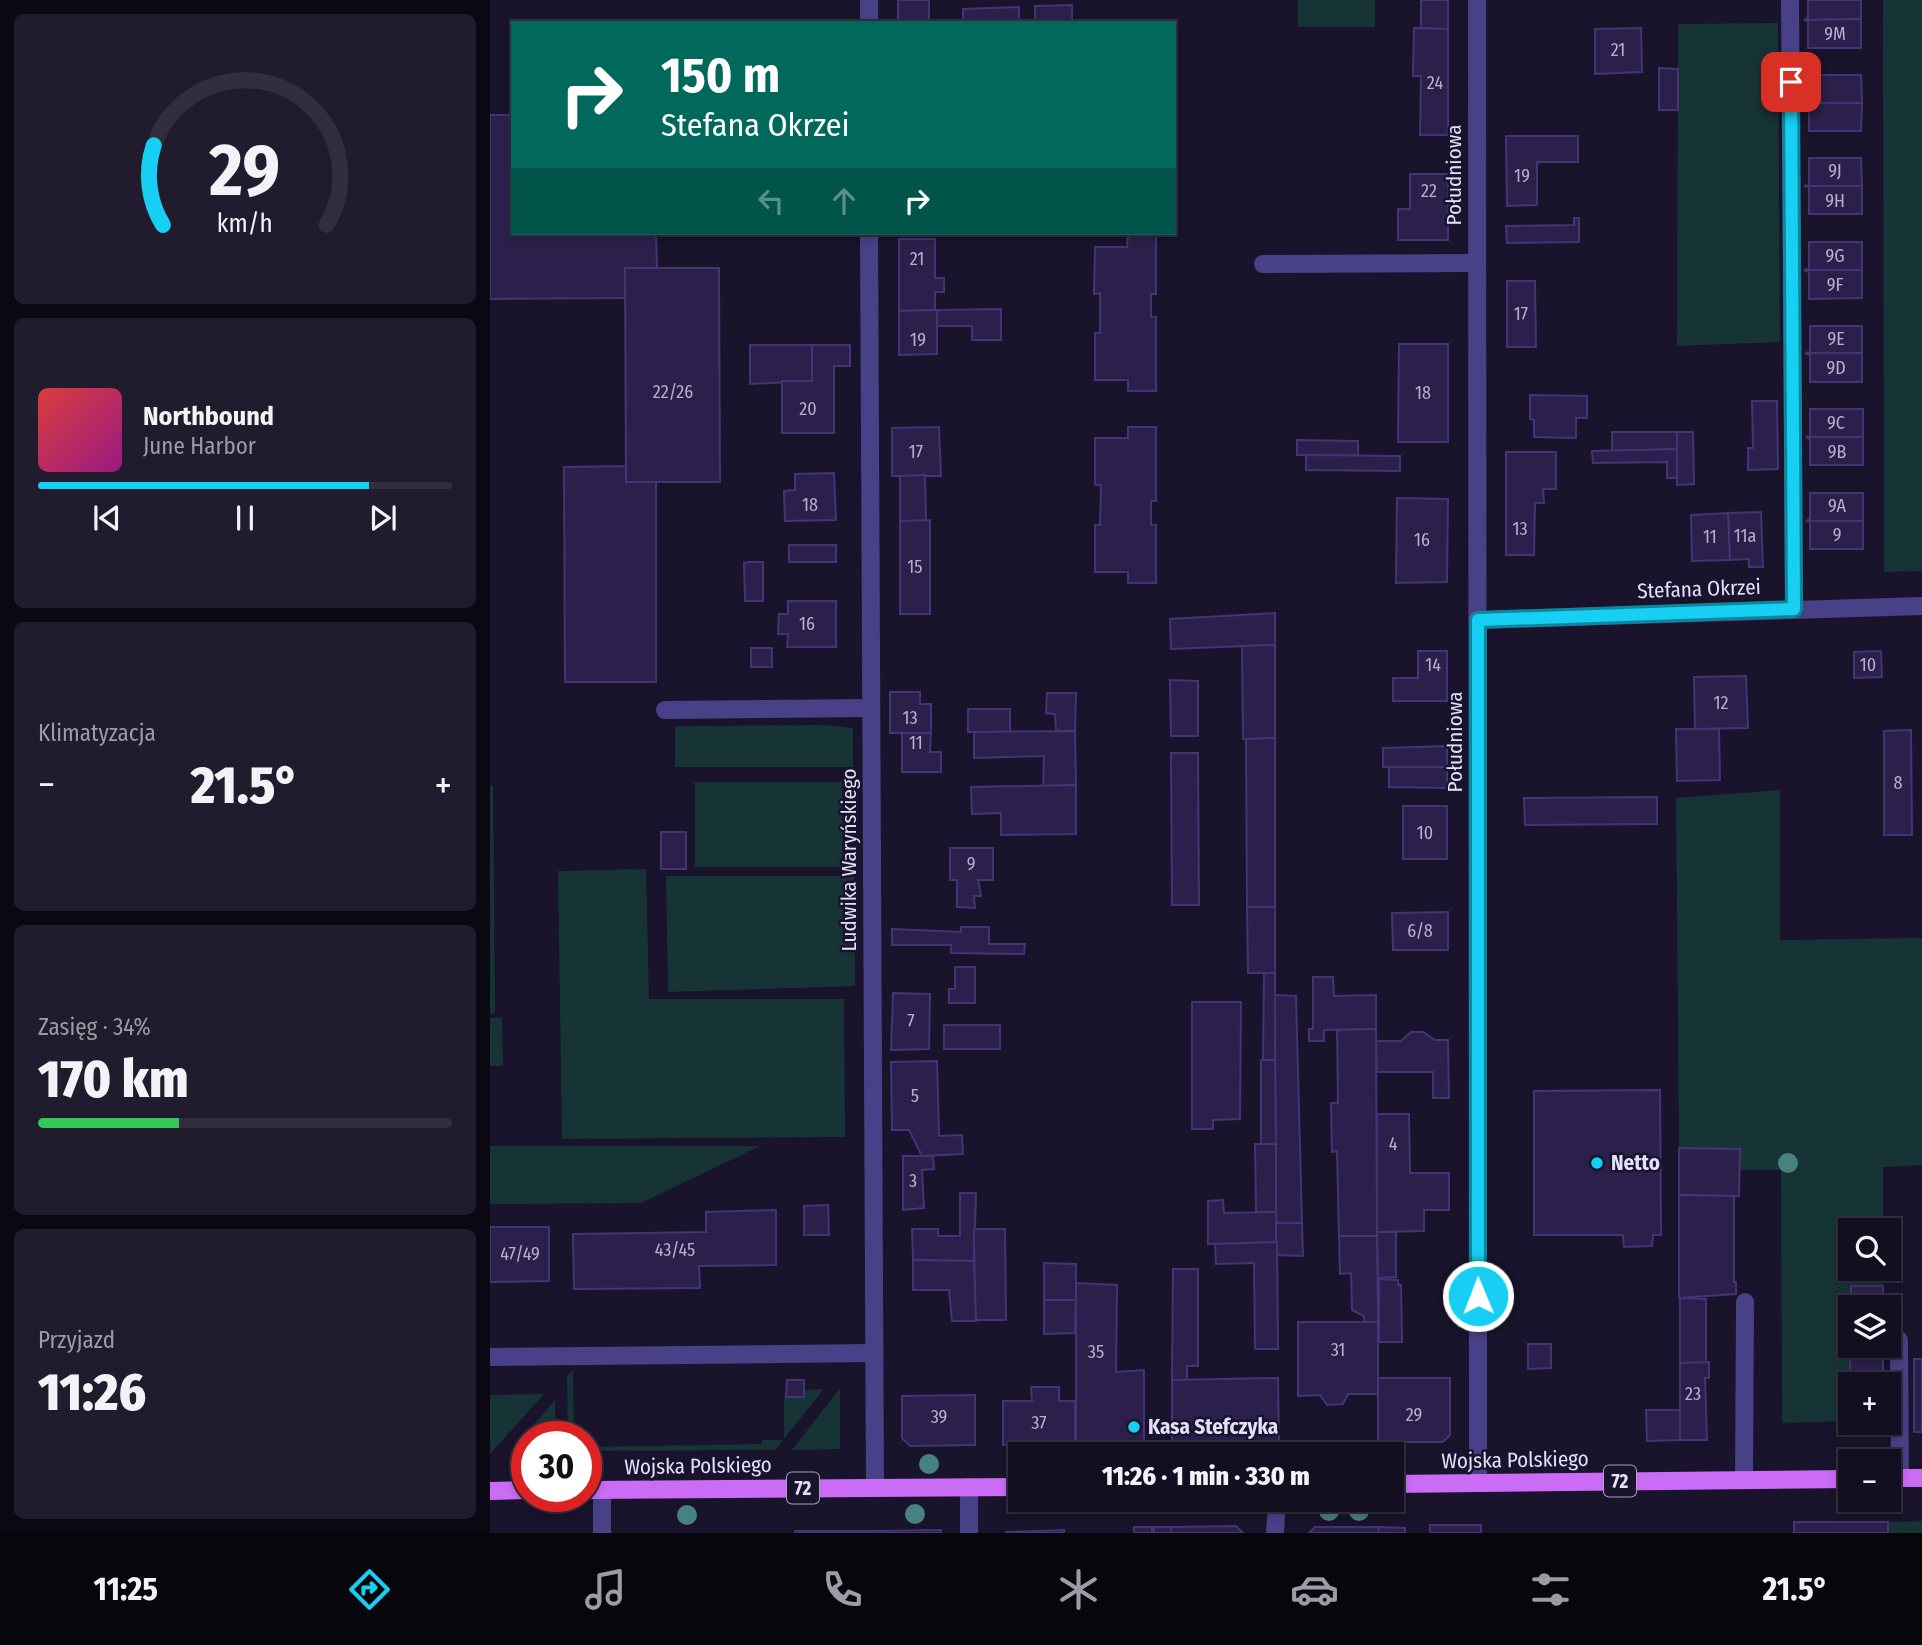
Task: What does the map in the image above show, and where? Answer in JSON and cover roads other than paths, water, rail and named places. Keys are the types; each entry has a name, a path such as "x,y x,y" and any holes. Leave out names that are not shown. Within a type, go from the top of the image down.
{"main road":[{"path":"1901,1478 1922,1478"},
{"name":"Wojska Polskiego","path":"1404,1484 1838,1479"},
{"name":"Wojska Polskiego","path":"602,1490 1008,1487"},
{"path":"490,1491 511,1490"}],"street":[{"path":"869,0 869,21"},
{"name":"Południowa","path":"1477,0 1478,1483"},
{"path":"1790,0 1794,609"},
{"name":"Ludwika Waryńskiego","path":"869,235 875,1488"},
{"path":"1263,264 1477,263"},
{"name":"Stefana Okrzei","path":"1478,620 1922,606"},
{"path":"665,710 872,708"},
{"path":"1744,1480 1745,1302"},
{"path":"490,1357 873,1353"},
{"path":"1895,1449 1898,1358"},
{"path":"969,1533 970,1487"},
{"path":"598,1512 602,1533"},
{"path":"1275,1533 1276,1512"}],"place":[{"name":"Netto","path":"1597,1163"},
{"name":"Kasa Stefczyka","path":"1134,1427"}]}
